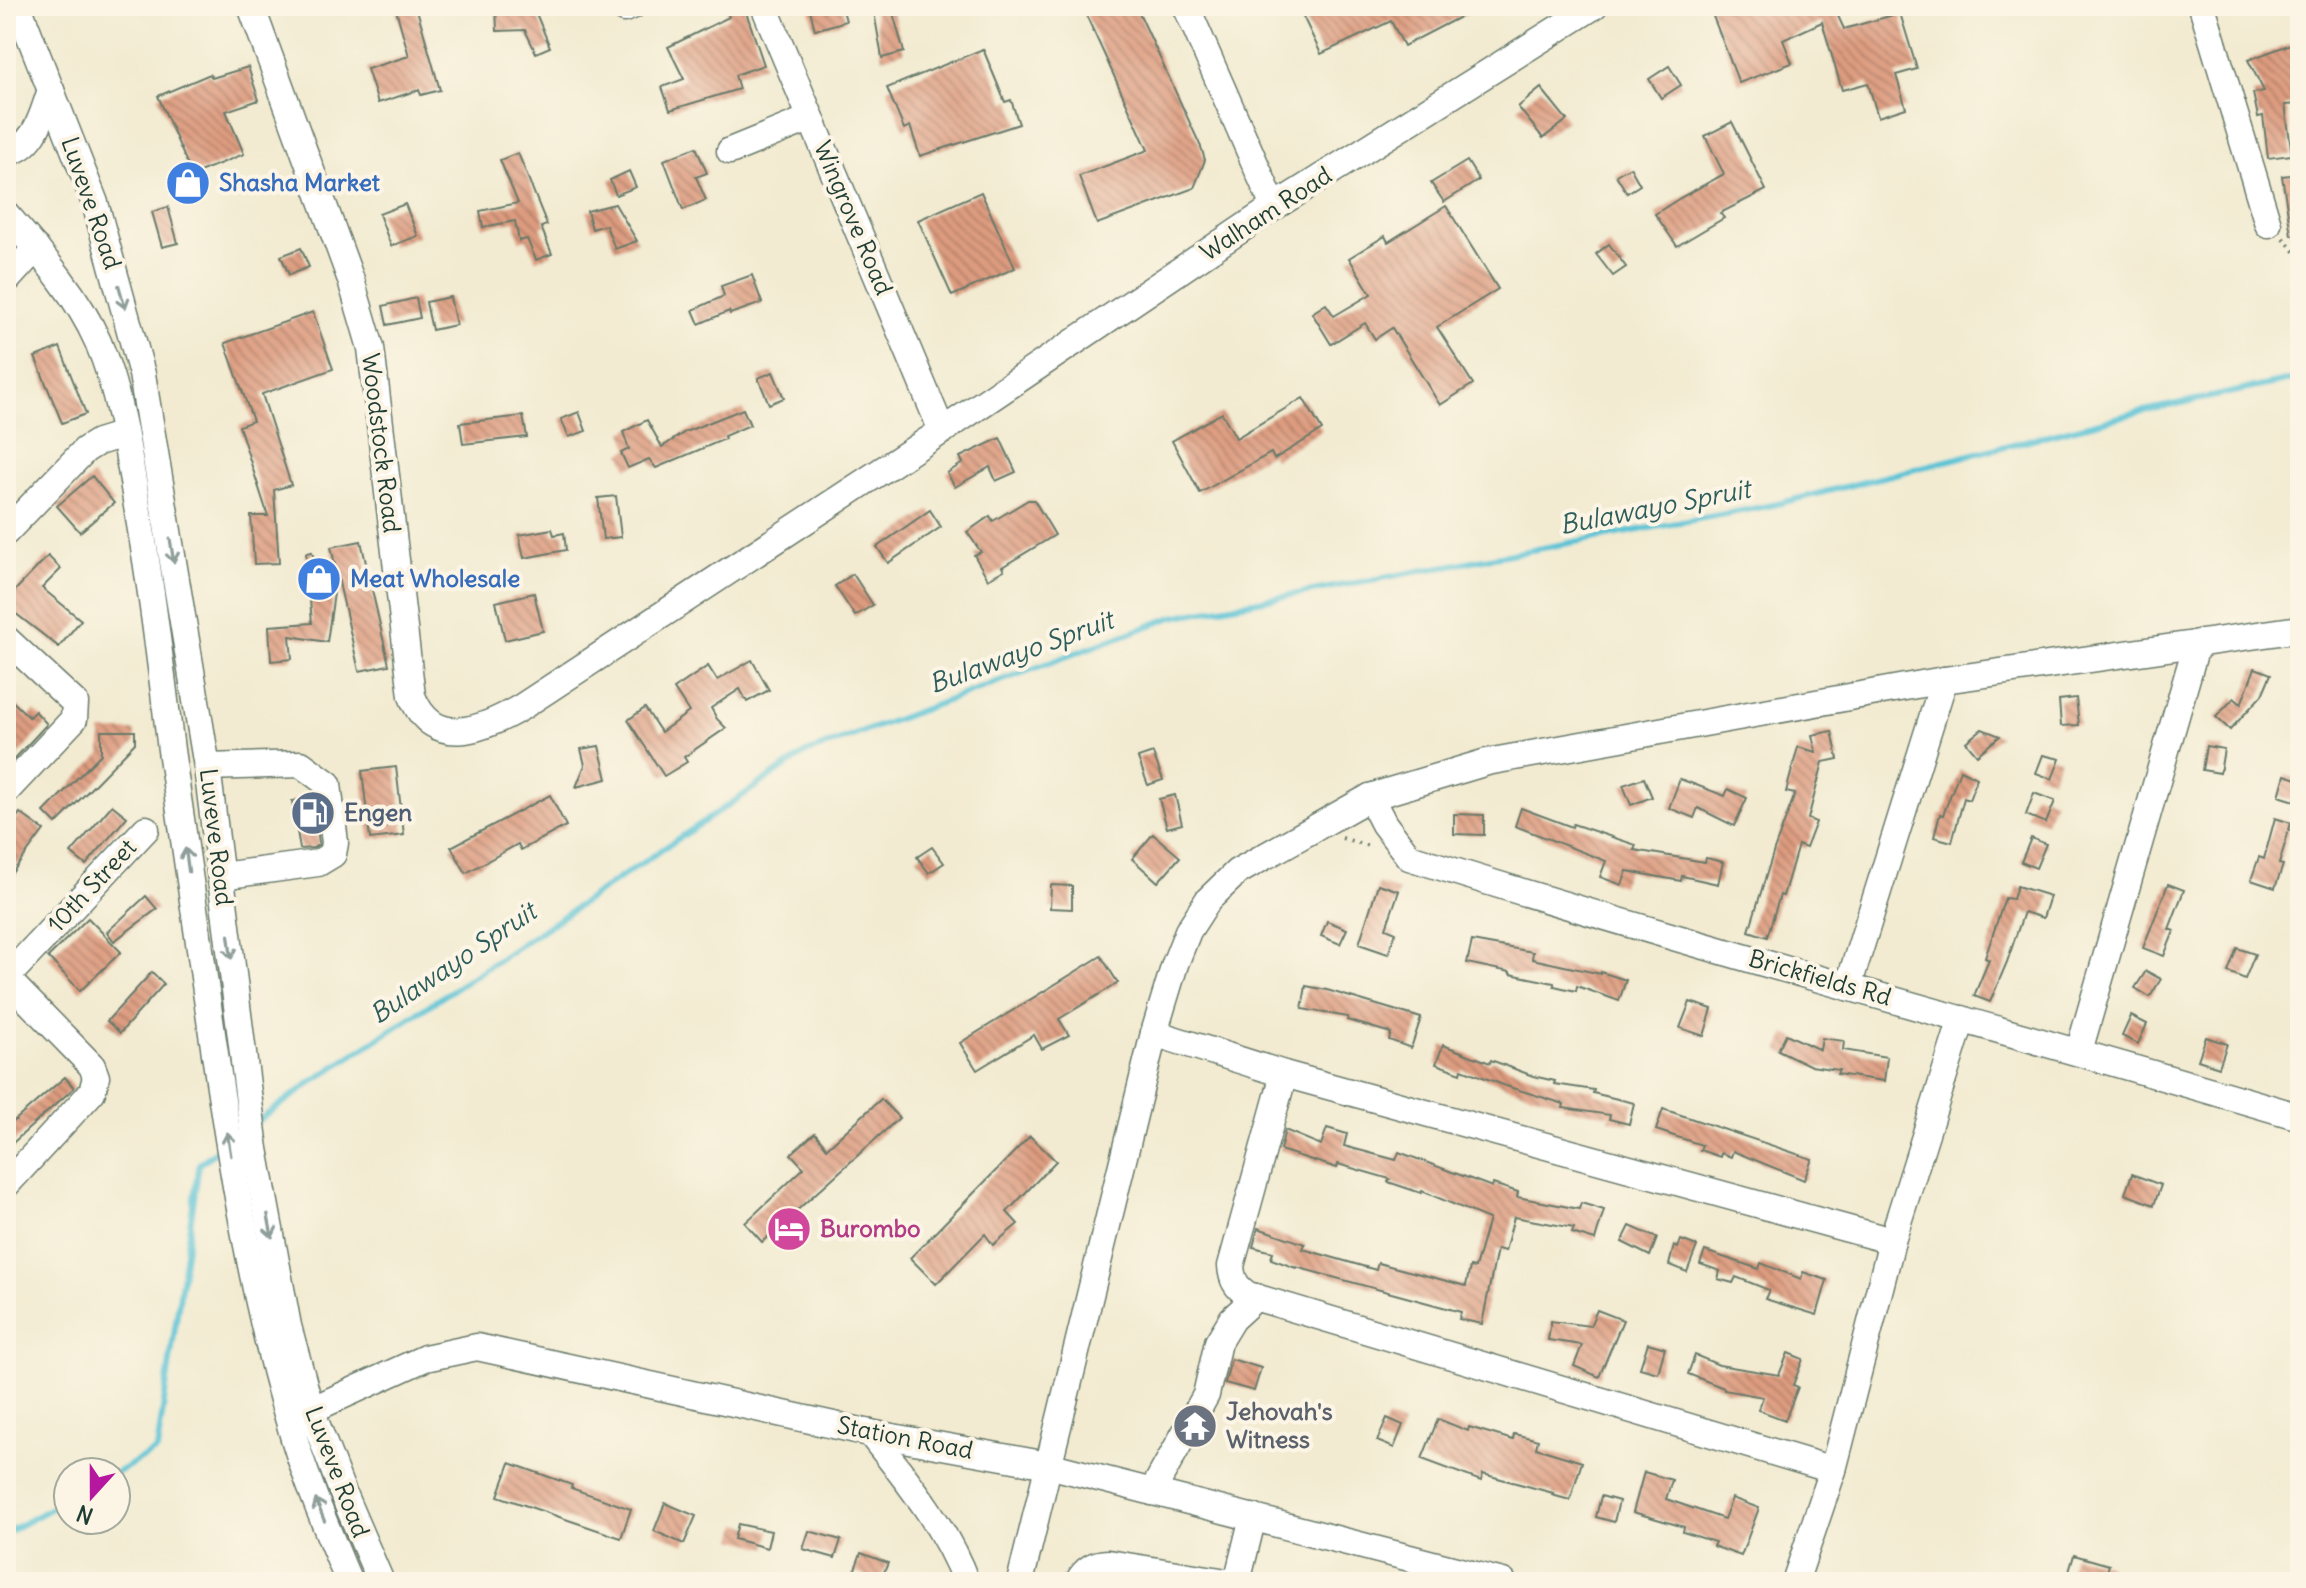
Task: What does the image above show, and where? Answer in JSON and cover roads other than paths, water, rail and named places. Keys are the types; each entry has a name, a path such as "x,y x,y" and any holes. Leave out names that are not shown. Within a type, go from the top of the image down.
{"street":[{"name":"Luveve Road","path":"18,6 95,203 142,374 207,767 255,1149 288,1326 311,1410 381,1582"},
{"name":"Woodstock Road","path":"251,6 351,280 371,348 412,696 418,712 432,724 464,732 494,723 942,431"},
{"name":"Wingrove Road","path":"764,6 942,431"},
{"path":"1186,6 1274,207"},
{"name":"Walham Road","path":"942,431 1562,14 1594,6"},
{"path":"2202,6 2268,224"},
{"path":"6,153 15,152 27,143 36,129 51,90"},
{"path":"730,151 811,118"},
{"name":"Luveve Road","path":"6,214 36,248 80,309 97,340 111,381 124,434 152,595 172,759 236,1186 277,1379 293,1438 349,1582"},
{"path":"6,281 36,248"},
{"path":"6,532 85,450 98,442 124,434"},
{"path":"1020,1582 1154,1033 1175,964 1188,931 1208,900 1237,872 1370,797 1487,762 1944,680 2300,629"},
{"path":"6,639 75,703 76,711 74,719 6,791"},
{"path":"2079,1051 2197,643"},
{"path":"1848,987 1944,680"},
{"path":"207,767 301,764 328,784 335,843 333,854 318,863 221,876"},
{"name":"Brickfields Rd","path":"1370,797 1384,824 1409,857 2300,1117"},
{"name":"10th Street","path":"6,978 146,829"},
{"path":"6,978 92,1066 96,1077 92,1092 6,1185"},
{"path":"1795,1582 1833,1470 1892,1241 1962,1019"},
{"path":"1154,1033 1284,1074 1892,1241"},
{"path":"1284,1074 1231,1266 1233,1280 1240,1290 1833,1470"},
{"path":"1152,1492 1206,1395 1218,1342 1232,1319 1256,1297"},
{"name":"Station Road","path":"311,1410 425,1358 477,1347 870,1433 1048,1465 1503,1582"},
{"path":"870,1433 918,1494 956,1555 966,1582"},
{"path":"1237,1582 1253,1517"},
{"path":"1078,1582 1086,1570 1096,1564 1108,1563 1227,1582"}],"waterway":[{"name":"Bulawayo Spruit","path":"258,1121 316,1079 806,753 1173,617 1773,505 2139,412 2300,378"},
{"name":"Bulawayo Spruit","path":"132,1464 157,1450 199,1164 223,1146"},
{"name":"Bulawayo Spruit","path":"6,1533 52,1508"}],"place":[{"name":"Shasha Market","path":"188,183"},
{"name":"Meat Wholesale","path":"319,579"},
{"name":"Engen","path":"313,813"},
{"name":"Burombo","path":"789,1229"},
{"name":"Jehovah's Witness","path":"1195,1426"}]}
